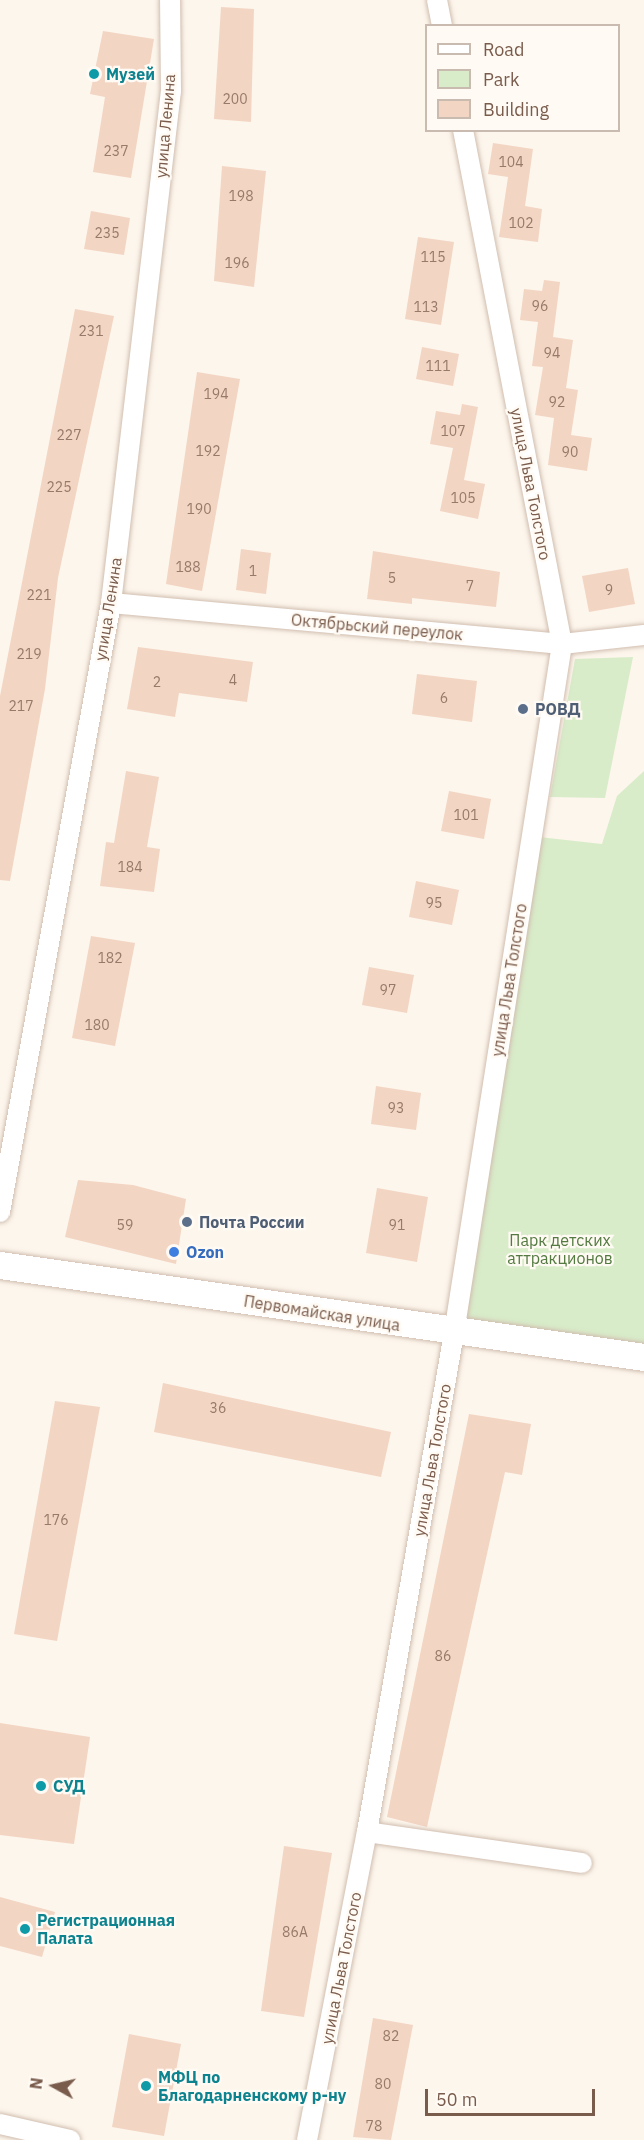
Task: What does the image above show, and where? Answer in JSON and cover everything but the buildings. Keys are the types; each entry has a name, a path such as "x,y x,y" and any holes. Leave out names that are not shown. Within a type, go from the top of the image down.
{"main road":[{"name":"Первомайская улица","path":"0,1265 454,1334 644,1357"}],"street":[{"name":"улица Ленина","path":"0,1212 111,603 171,91 170,0"},
{"path":"437,0 442,24"},
{"name":"улица Льва Толстого","path":"307,2140 367,1832 454,1334 562,644 463,132"},
{"name":"Октябрьский переулок","path":"111,603 562,644 644,635"},
{"path":"367,1832 582,1863"},
{"path":"0,2124 70,2140"}],"green space":[{"path":"633,657 605,798 550,797 575,659"},
{"name":"Парк детских аттракционов","path":"644,771 644,1345 463,1327 539,837 602,844 617,796"}],"place":[{"name":"Музей","path":"94,74"},
{"name":"РОВД","path":"523,709"},
{"name":"Почта России","path":"187,1222"},
{"name":"Ozon","path":"174,1252"},
{"name":"СУД","path":"41,1786"},
{"name":"Регистрационная Палата","path":"25,1929"},
{"name":"МФЦ по Благодарненскому р-ну","path":"146,2086"}]}
